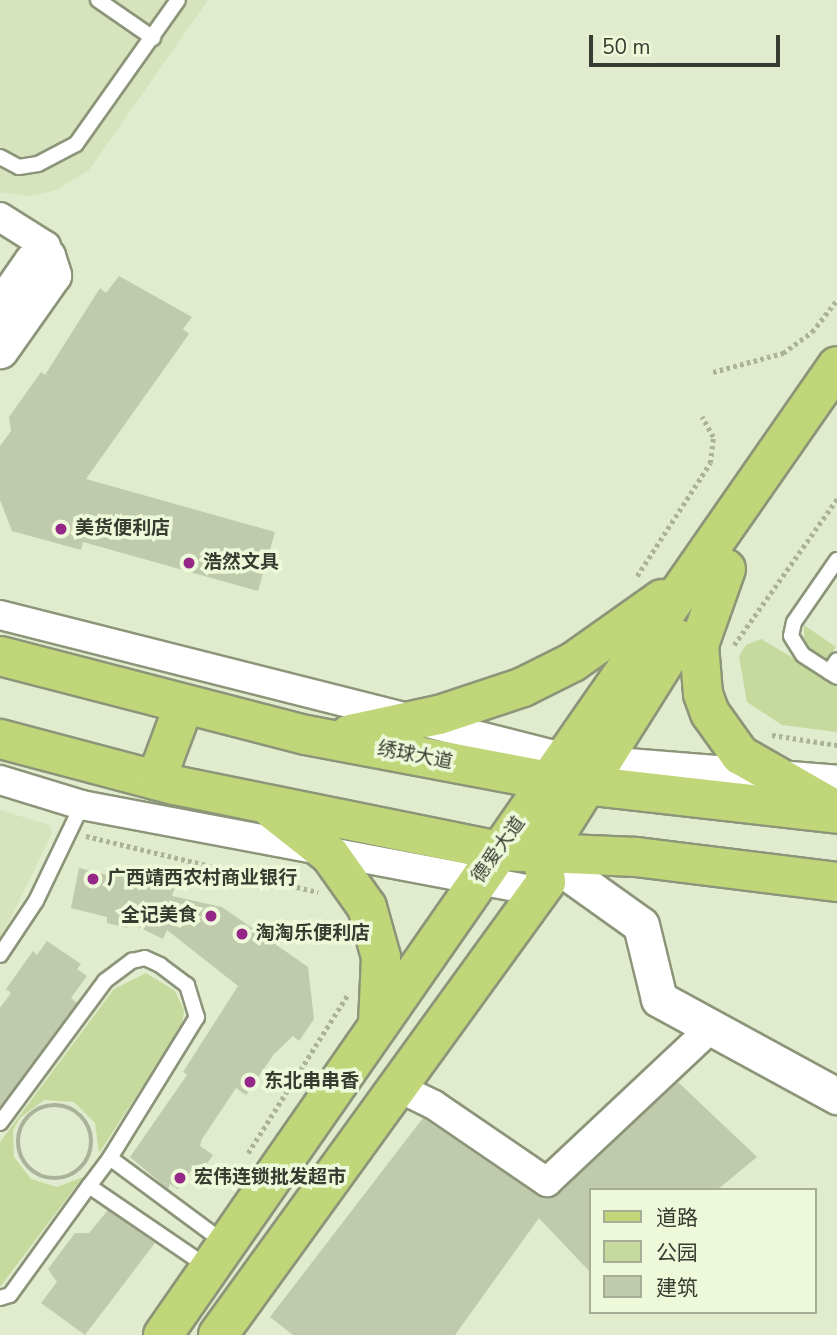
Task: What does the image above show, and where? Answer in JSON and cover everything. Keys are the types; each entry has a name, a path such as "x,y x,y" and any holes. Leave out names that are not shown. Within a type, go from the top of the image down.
{"main road":[{"name":"德爱大道","path":"163,1335 488,865 575,772 717,561 837,366"},
{"name":"德爱大道","path":"717,561 837,411"},
{"path":"324,739 413,722 523,687 573,662 717,561"},
{"path":"717,561 699,645 703,695 740,755 837,812"},
{"name":"绣球大道","path":"0,656 324,739 575,772 837,812"},
{"path":"156,780 184,705"},
{"path":"0,738 156,780 263,803 488,865 541,873 636,857 837,882"},
{"name":"德爱大道","path":"218,1335 397,1087 541,873 575,772"},
{"path":"263,803 330,855 367,907 378,939 377,1024"}],"street":[{"path":"0,218 46,246 53,275 0,350"},
{"path":"0,307 32,261 47,256"},
{"path":"0,615 413,722 575,772 776,776 837,780"},
{"path":"105,767 151,818"},
{"path":"0,780 82,805 330,855 488,865"},
{"path":"541,873 641,926 659,999 837,1096"},
{"path":"397,1087 434,1105 547,1182 711,1028"}],"lane":[{"path":"98,0 153,38"},
{"path":"0,157 19,167 68,150 96,121 178,0"},
{"path":"834,670 803,655 791,636 794,622 837,560"},
{"path":"0,956 71,832 82,805"},
{"path":"0,1123 105,981 145,958 187,985 197,1017 110,1158 10,1295 0,1297"},
{"path":"110,1158 218,1256"},
{"path":"89,1186 218,1256"}],"path":[{"path":"713,372 783,353 812,332 837,300"},
{"path":"633,580 710,463 713,437 702,417"},
{"path":"71,832 324,895"},
{"path":"246,1156 351,989"},
{"path":"72,1108 90,1126 87,1162 68,1177 44,1178 24,1164 20,1128 36,1109 72,1108"}],"shaded area":[{"path":"0,0 208,0 89,170 54,191 27,196 0,192"},
{"path":"0,810 49,825 52,833 0,940"}],"green space":[{"path":"804,625 836,647 825,663 804,643"},
{"path":"761,639 837,684 837,732 782,725 747,702 739,656 746,645"},
{"path":"146,973 175,991 184,1010 182,1026 99,1153 95,1123 74,1102 44,1100 20,1118 13,1130 14,1157 31,1179 57,1187 83,1177 0,1287 0,1142 114,989"}],"building":[{"path":"119,276 192,317 183,329 189,334 86,479 275,532 258,591 83,542 81,550 12,531 0,500 0,446 11,431 9,417 41,372 45,375 100,288 106,293"},
{"path":"79,868 115,877 117,868 137,874 135,880 175,887 172,896 222,907 308,967 314,1019 299,1041 293,1036 274,1054 246,1095 236,1088 202,1139 200,1146 213,1155 200,1174 193,1168 178,1189 170,1184 168,1189 130,1157 187,1075 183,1072 238,986 167,930 163,939 128,922 127,928 107,923 107,917 71,908"},
{"path":"47,941 81,964 77,969 87,976 71,998 77,1003 0,1107 0,1008 11,993 6,989 33,951 37,955"},
{"path":"678,1082 757,1157 719,1188 588,1188 588,1270 539,1218 455,1335 293,1335 270,1317 423,1118 538,1196 551,1198"},
{"path":"108,1210 155,1243 85,1335 41,1303 57,1282 48,1269 75,1233 89,1233"}],"place":[{"name":"美货便利店","path":"61,529"},
{"name":"浩然文具","path":"189,563"},
{"name":"广西靖西农村商业银行","path":"93,879"},
{"name":"全记美食","path":"211,916"},
{"name":"淘淘乐便利店","path":"242,934"},
{"name":"东北串串香","path":"250,1082"},
{"name":"宏伟连锁批发超市","path":"180,1178"}]}
